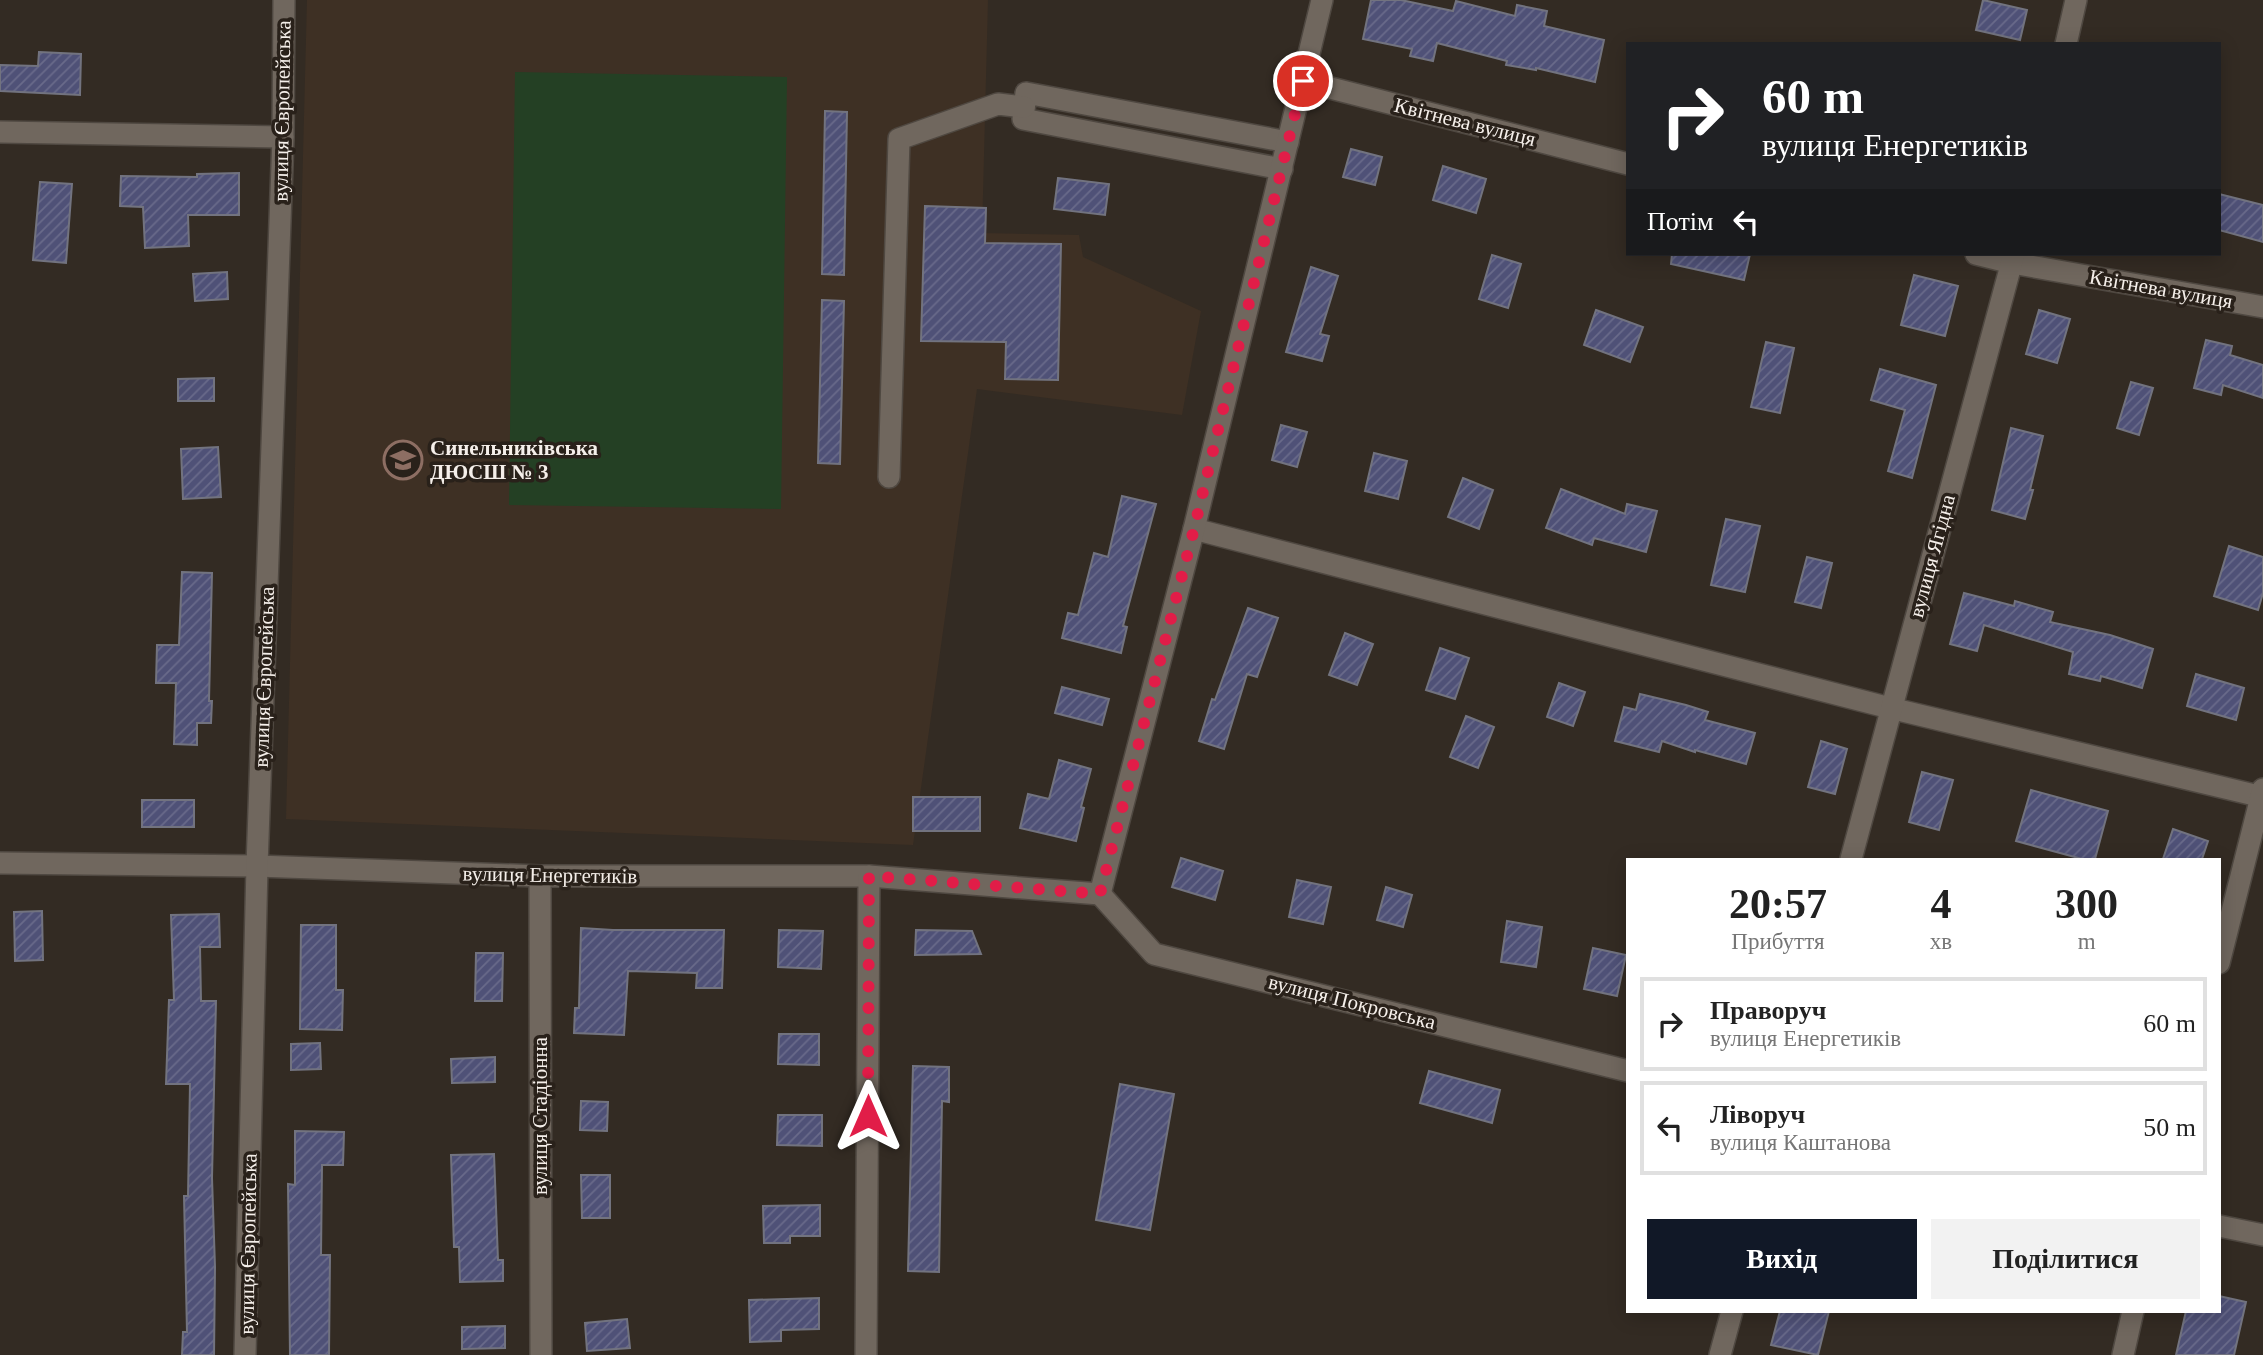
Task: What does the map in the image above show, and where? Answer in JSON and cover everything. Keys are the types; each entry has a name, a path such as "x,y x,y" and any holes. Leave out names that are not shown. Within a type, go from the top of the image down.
{"street":[{"name":"вулиця Європейська","path":"245,1355 257,866 283,136 284,0"},
{"path":"1100,894 1194,529 1322,0"},
{"path":"2066,42 2076,0"},
{"name":"Квітнева вулиця","path":"1303,81 1626,163"},
{"path":"1282,169 1023,119 1026,93 1288,142"},
{"path":"889,477 899,139 998,104 1024,107"},
{"path":"0,132 283,136"},
{"name":"Квітнева вулиця","path":"1994,256 2263,307"},
{"name":"вулиця Ягідна","path":"1851,858 2013,258"},
{"path":"1194,529 1890,708 2262,794 2221,955"},
{"name":"вулиця Енергетиків","path":"0,863 257,866 540,876 869,876 1100,894"},
{"name":"вулиця Стадіонна","path":"540,876 541,1355"},
{"path":"866,1355 869,876"},
{"name":"вулиця Покровська","path":"1100,894 1154,954 1626,1070"},
{"path":"2221,1226 2263,1235"},
{"path":"1720,1355 1731,1313"},
{"path":"2123,1355 2133,1313"}],"shaded area":[{"name":"Синельниківська ДЮСШ № 3","path":"307,0 988,0 982,233 1079,235 1083,257 1201,311 1182,415 977,389 913,845 286,819"}],"green space":[{"path":"515,72 787,77 781,509 509,505"}],"building":[{"path":"1371,0 1401,0 1453,11 1456,1 1515,16 1517,5 1547,11 1544,26 1604,40 1595,82 1536,68 1506,65 1507,61 1437,43 1433,61 1410,56 1412,49 1363,39"},
{"path":"1983,0 2027,10 2020,40 1976,30"},
{"path":"39,52 81,54 80,95 0,91 0,65 38,66"},
{"path":"825,111 847,112 844,275 822,274"},
{"path":"1351,149 1382,157 1375,185 1343,177"},
{"path":"1443,166 1486,179 1476,213 1433,200"},
{"path":"239,173 239,215 188,215 189,246 145,248 143,207 120,206 121,176 197,177 197,174"},
{"path":"1058,178 1109,184 1105,215 1054,209"},
{"path":"40,182 72,184 66,263 33,260"},
{"path":"2221,194 2263,205 2263,242 2221,231"},
{"path":"925,206 986,208 985,243 1061,244 1058,380 1005,379 1006,342 921,341"},
{"path":"1492,255 1521,264 1508,308 1479,299"},
{"path":"1672,256 1750,256 1744,280 1671,264"},
{"path":"1311,267 1338,276 1320,334 1329,336 1322,361 1286,352"},
{"path":"227,272 228,299 195,301 193,274"},
{"path":"1914,275 1958,286 1945,336 1901,325"},
{"path":"822,300 844,301 840,464 818,463"},
{"path":"1596,310 1643,327 1630,362 1584,345"},
{"path":"2039,310 2070,319 2057,363 2026,354"},
{"path":"2206,340 2232,346 2230,355 2263,365 2263,398 2223,385 2221,395 2194,388"},
{"path":"1766,342 1794,348 1780,413 1751,407"},
{"path":"1880,369 1936,385 1912,478 1888,471 1905,410 1871,400"},
{"path":"214,378 214,401 178,401 178,379"},
{"path":"2131,382 2153,388 2139,435 2117,428"},
{"path":"1281,425 1307,432 1297,467 1272,460"},
{"path":"2011,428 2043,436 2025,519 1992,510"},
{"path":"218,447 221,497 183,499 181,449"},
{"path":"1374,453 1407,461 1398,499 1365,491"},
{"path":"1463,478 1493,490 1479,529 1448,517"},
{"path":"1561,489 1625,514 1627,504 1657,511 1646,552 1594,538 1592,545 1546,528"},
{"path":"1122,496 1156,504 1123,626 1127,627 1121,653 1062,638 1068,613 1078,615 1094,553 1108,557"},
{"path":"1726,519 1760,526 1745,592 1711,585"},
{"path":"2229,546 2263,557 2263,593 2258,610 2214,596"},
{"path":"1807,557 1832,563 1821,608 1795,602"},
{"path":"182,572 212,573 209,701 212,701 211,723 197,723 197,745 174,744 176,683 156,683 157,645 179,645"},
{"path":"1964,593 2014,606 2015,601 2053,612 2050,622 2110,635 2153,649 2142,688 2101,676 2100,681 2069,674 2073,652 1984,625 1977,651 1950,644"},
{"path":"1248,608 1278,618 1257,677 1247,674 1224,749 1199,741 1212,699 1215,700"},
{"path":"1345,633 1373,644 1357,685 1329,675"},
{"path":"1440,648 1469,658 1455,699 1426,690"},
{"path":"2196,674 2244,688 2236,720 2187,706"},
{"path":"1559,683 1585,692 1573,726 1547,717"},
{"path":"1062,687 1109,699 1102,725 1055,713"},
{"path":"1640,694 1708,712 1705,720 1755,733 1746,764 1662,741 1659,752 1615,741 1624,707 1636,710"},
{"path":"1466,716 1494,727 1478,768 1450,757"},
{"path":"1821,741 1847,749 1835,794 1808,787"},
{"path":"1059,760 1091,769 1076,841 1020,828 1028,794 1049,799"},
{"path":"1922,772 1953,780 1939,830 1909,822"},
{"path":"2031,790 2108,811 2095,858 2078,858 2016,841"},
{"path":"913,797 980,797 980,831 913,831"},
{"path":"142,800 194,800 194,827 142,827"},
{"path":"2173,829 2208,841 2202,858 2163,858"},
{"path":"1181,858 1223,871 1215,900 1172,887"},
{"path":"1297,880 1331,887 1323,924 1289,917"},
{"path":"1386,887 1412,895 1403,927 1377,920"},
{"path":"42,911 43,960 15,961 14,912"},
{"path":"219,914 220,947 200,947 201,1001 216,1001 212,1178 214,1355 182,1355 183,1332 187,1332 184,1196 188,1196 190,1084 166,1084 169,1000 174,1000 171,915"},
{"path":"1507,921 1542,927 1536,967 1501,962"},
{"path":"301,925 336,925 336,990 343,990 342,1030 300,1029"},
{"path":"581,928 724,930 722,988 696,988 697,973 628,971 624,1035 574,1033 575,1008 579,1008"},
{"path":"779,930 823,931 821,969 778,967"},
{"path":"916,930 972,931 981,954 915,955"},
{"path":"1593,948 1626,955 1617,996 1584,989"},
{"path":"476,953 503,953 502,1001 475,1001"},
{"path":"779,1034 819,1034 819,1065 778,1064"},
{"path":"320,1043 321,1069 291,1070 291,1044"},
{"path":"495,1057 495,1082 452,1083 451,1059"},
{"path":"913,1066 949,1067 949,1102 942,1101 939,1272 908,1271"},
{"path":"1429,1071 1500,1090 1492,1123 1420,1103"},
{"path":"1120,1084 1174,1094 1150,1230 1096,1220"},
{"path":"581,1101 608,1102 607,1131 580,1130"},
{"path":"778,1115 822,1115 822,1146 777,1145"},
{"path":"295,1131 344,1132 343,1165 322,1165 321,1255 330,1255 329,1355 290,1355 288,1184 295,1185"},
{"path":"494,1154 498,1260 503,1260 503,1281 460,1282 459,1247 454,1247 451,1155"},
{"path":"581,1175 610,1175 610,1218 582,1218"},
{"path":"820,1205 820,1236 790,1236 790,1243 764,1243 763,1206"},
{"path":"2221,1296 2246,1302 2234,1355 2176,1355 2186,1313 2221,1313"},
{"path":"819,1298 819,1329 781,1330 781,1341 750,1342 749,1300"},
{"path":"1779,1313 1828,1313 1818,1355 1771,1345"},
{"path":"627,1319 630,1348 587,1351 585,1323"},
{"path":"505,1326 505,1348 462,1349 462,1327"}],"place":[{"name":"Синельниківська ДЮСШ № 3","path":"403,460"}],"route":[{"path":"868,1116 869,876 1100,894 1194,529 1303,81"}]}
